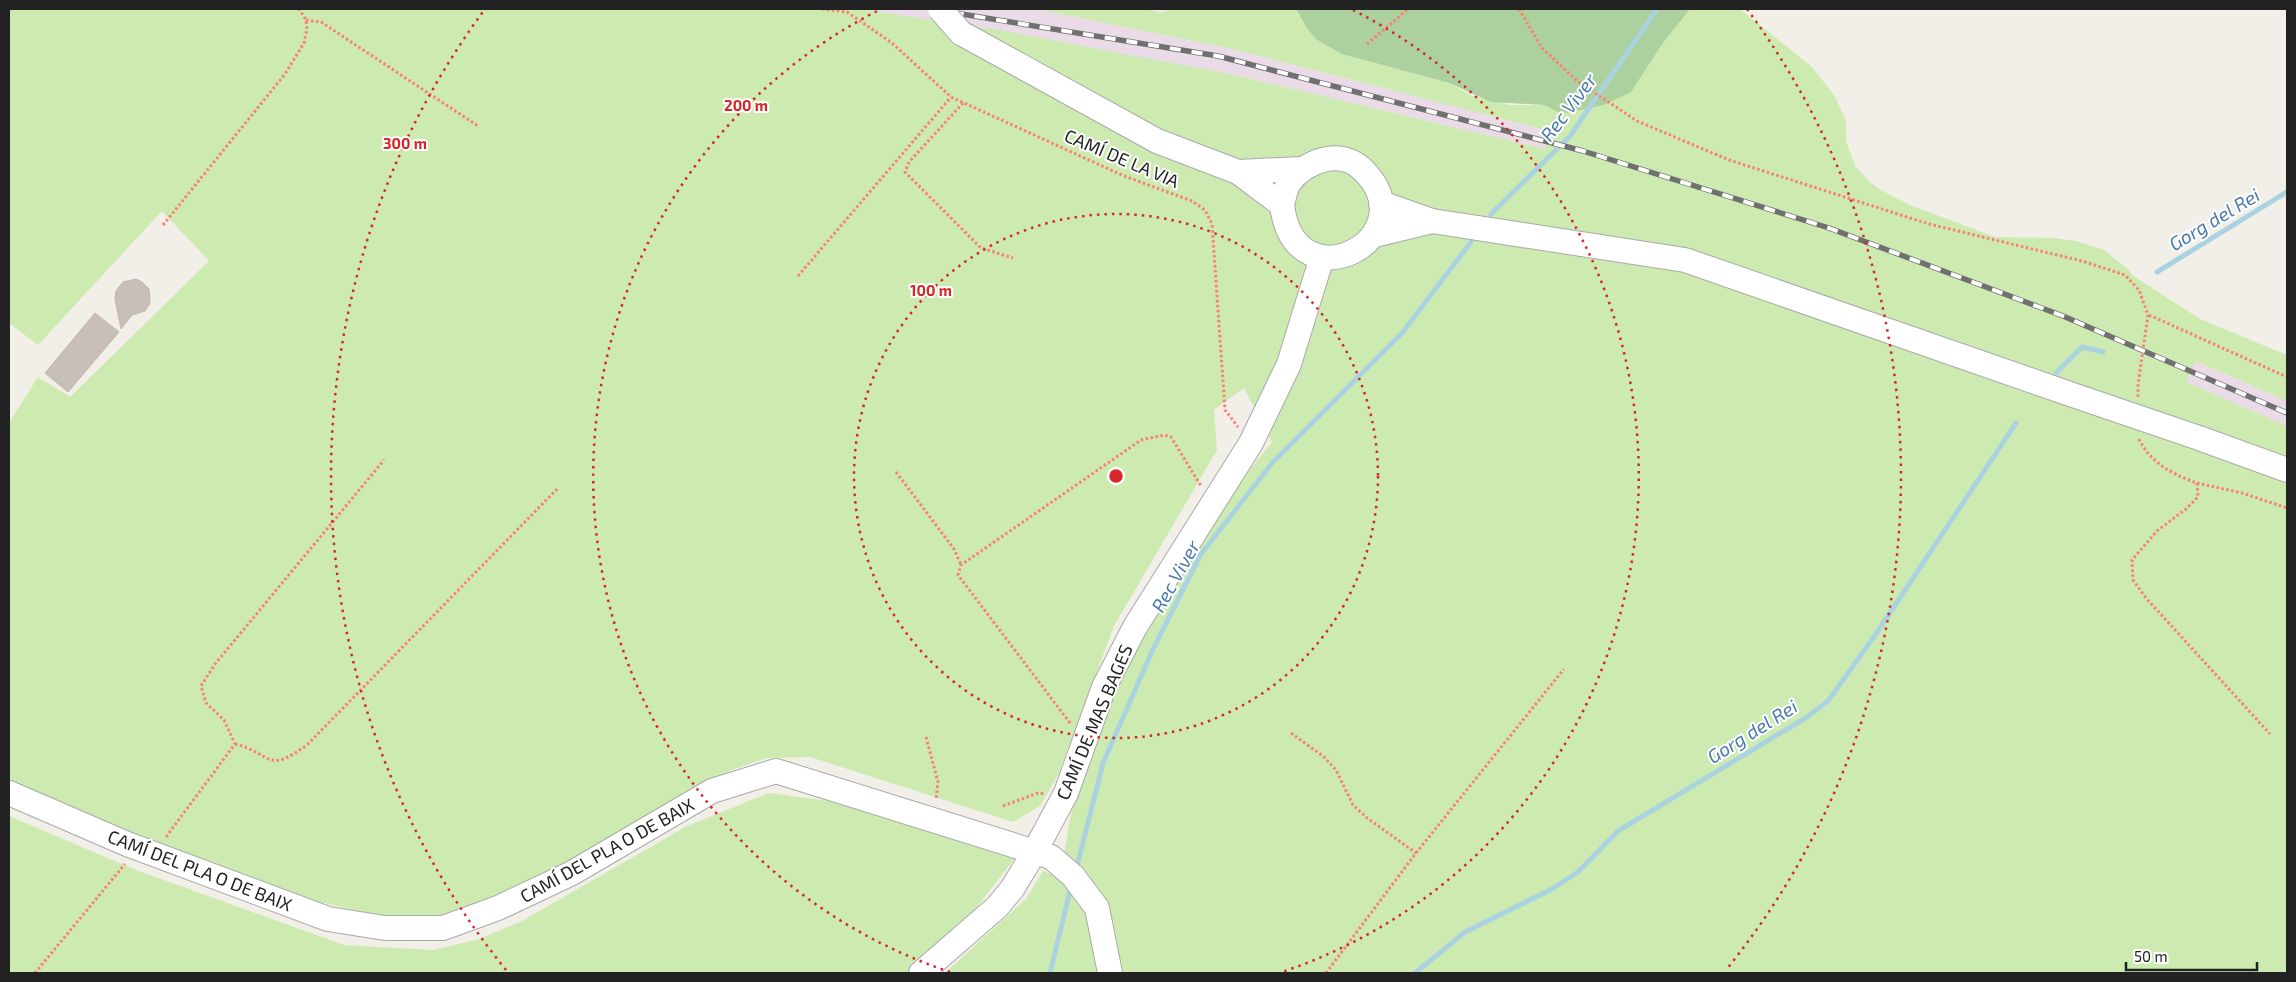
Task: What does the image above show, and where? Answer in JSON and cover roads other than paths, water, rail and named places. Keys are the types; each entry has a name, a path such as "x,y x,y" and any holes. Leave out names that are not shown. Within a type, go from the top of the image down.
{"street":[{"path":"940,9 961,33 1157,142 1238,172 1282,205"},
{"path":"1238,172 1301,169 1320,160 1341,159 1360,168 1375,183 1381,203 1380,220 1374,235 1360,249 1342,257 1322,257 1305,250 1292,238 1284,222 1282,205 1288,185 1301,169"},
{"path":"1381,203 1432,221 1685,260 2287,470"},
{"path":"1374,235 1432,221"},
{"name":"CAMÍ DE MAS BAGES","path":"921,973 997,907 1044,846 1066,793 1104,688 1135,627 1251,444 1289,364 1322,257"},
{"name":"CAMÍ DEL PLA O DE BAIX","path":"9,793 146,851 328,920 385,928 443,928 498,908 572,873 712,791 776,771 934,820 1044,846 1073,876 1097,908 1110,973"}],"waterway":[{"name":"Rec Viver","path":"1491,214 1570,136 1657,9"},
{"name":"Gorg del Rei","path":"2157,272 2287,192"},
{"name":"Rec Viver","path":"1076,870 1103,763 1154,647 1201,554 1273,462 1402,333 1471,242"},
{"name":"Gorg del Rei","path":"2056,373 2082,347 2103,352"},
{"name":"Gorg del Rei","path":"1415,973 1465,932 1552,889 1578,872 1618,831 1807,717 1828,701 1878,631 2016,423"},
{"name":"Rec Viver","path":"1050,973 1071,887"}],"railway":[{"path":"931,9 1218,56 1583,151 1829,228 2063,316 2287,413"}]}
